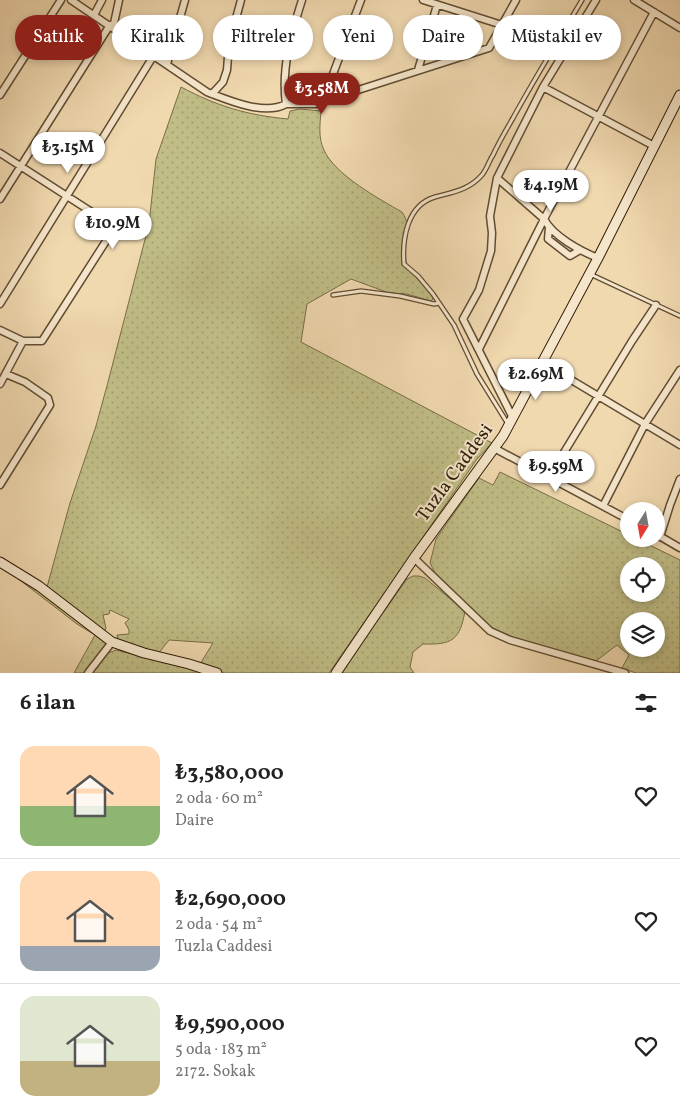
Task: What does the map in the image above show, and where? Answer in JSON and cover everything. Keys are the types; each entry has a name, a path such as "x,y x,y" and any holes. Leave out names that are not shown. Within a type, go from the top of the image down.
{"main road":[{"name":"Tuzla Caddesi","path":"336,673 414,558 511,422 590,274 680,95"},
{"path":"0,562 39,586 112,642 217,673"}],"street":[{"path":"0,95 61,0"},
{"path":"71,0 94,15 102,0"},
{"path":"115,15 119,0"},
{"path":"167,64 185,0"},
{"path":"212,94 222,82 227,70 229,44 241,0"},
{"path":"286,104 284,92 288,46 302,0"},
{"path":"161,60 212,94 265,109 278,109 286,104 319,104 325,100 361,0"},
{"path":"423,0 493,22"},
{"path":"508,15 516,0"},
{"path":"511,422 464,320 479,290 491,251 492,233 490,216 497,178 543,87 596,0"},
{"path":"634,0 680,28"},
{"path":"418,70 437,5"},
{"path":"479,349 544,219 654,12"},
{"path":"0,199 112,27 102,20"},
{"path":"330,82 355,91 489,48 493,41"},
{"path":"0,304 151,60"},
{"path":"543,87 654,146"},
{"path":"0,153 115,227 42,341 23,341 0,330"},
{"path":"497,178 544,219 549,228 580,250 598,258"},
{"path":"549,228 548,239 570,256 580,250"},
{"path":"549,478 656,305"},
{"path":"0,384 23,341"},
{"path":"543,363 680,445"},
{"path":"603,506 644,424 680,370"},
{"path":"0,486 50,405 48,398 26,382 6,374"},
{"path":"494,448 620,515"},
{"path":"665,518 680,479"},
{"path":"665,540 680,548"},
{"path":"414,558 490,631 510,640 625,673"},
{"path":"88,673 112,642"}],"lane":[{"path":"511,422 477,374 454,325 418,276 404,264 405,235 410,220 420,205 433,198 468,188 483,174 529,89 582,0"},
{"path":"590,274 680,316"},
{"path":"333,295 361,291 400,296 434,304 439,303"}],"shaded area":[{"path":"181,87 232,109 259,115 288,119 290,111 300,109 321,111 321,141 329,159 358,185 402,212 407,226 405,258 407,265 414,275 428,288 433,299 431,301 407,294 389,293 351,279 307,304 301,342 492,443 477,459 329,673 224,673 200,664 213,643 169,640 158,654 118,641 117,635 129,634 125,623 129,619 110,610 109,614 103,615 106,628 104,633 47,587 70,503 96,426 108,382 149,224 156,159"},
{"path":"500,472 620,531 620,548 655,548 680,560 680,673 636,673 622,668 628,657 665,657 665,612 620,612 620,648 617,645 596,661 535,645 502,633 488,625 435,573 430,563 436,539 479,478 493,485"},
{"path":"8,571 36,588 108,645 86,673 74,673 95,635 77,624"},
{"path":"413,576 425,578 465,611 457,634 448,642 423,644 413,652 410,667 414,673 340,673 407,579"},
{"path":"116,650 209,673 92,673 108,653"}]}
